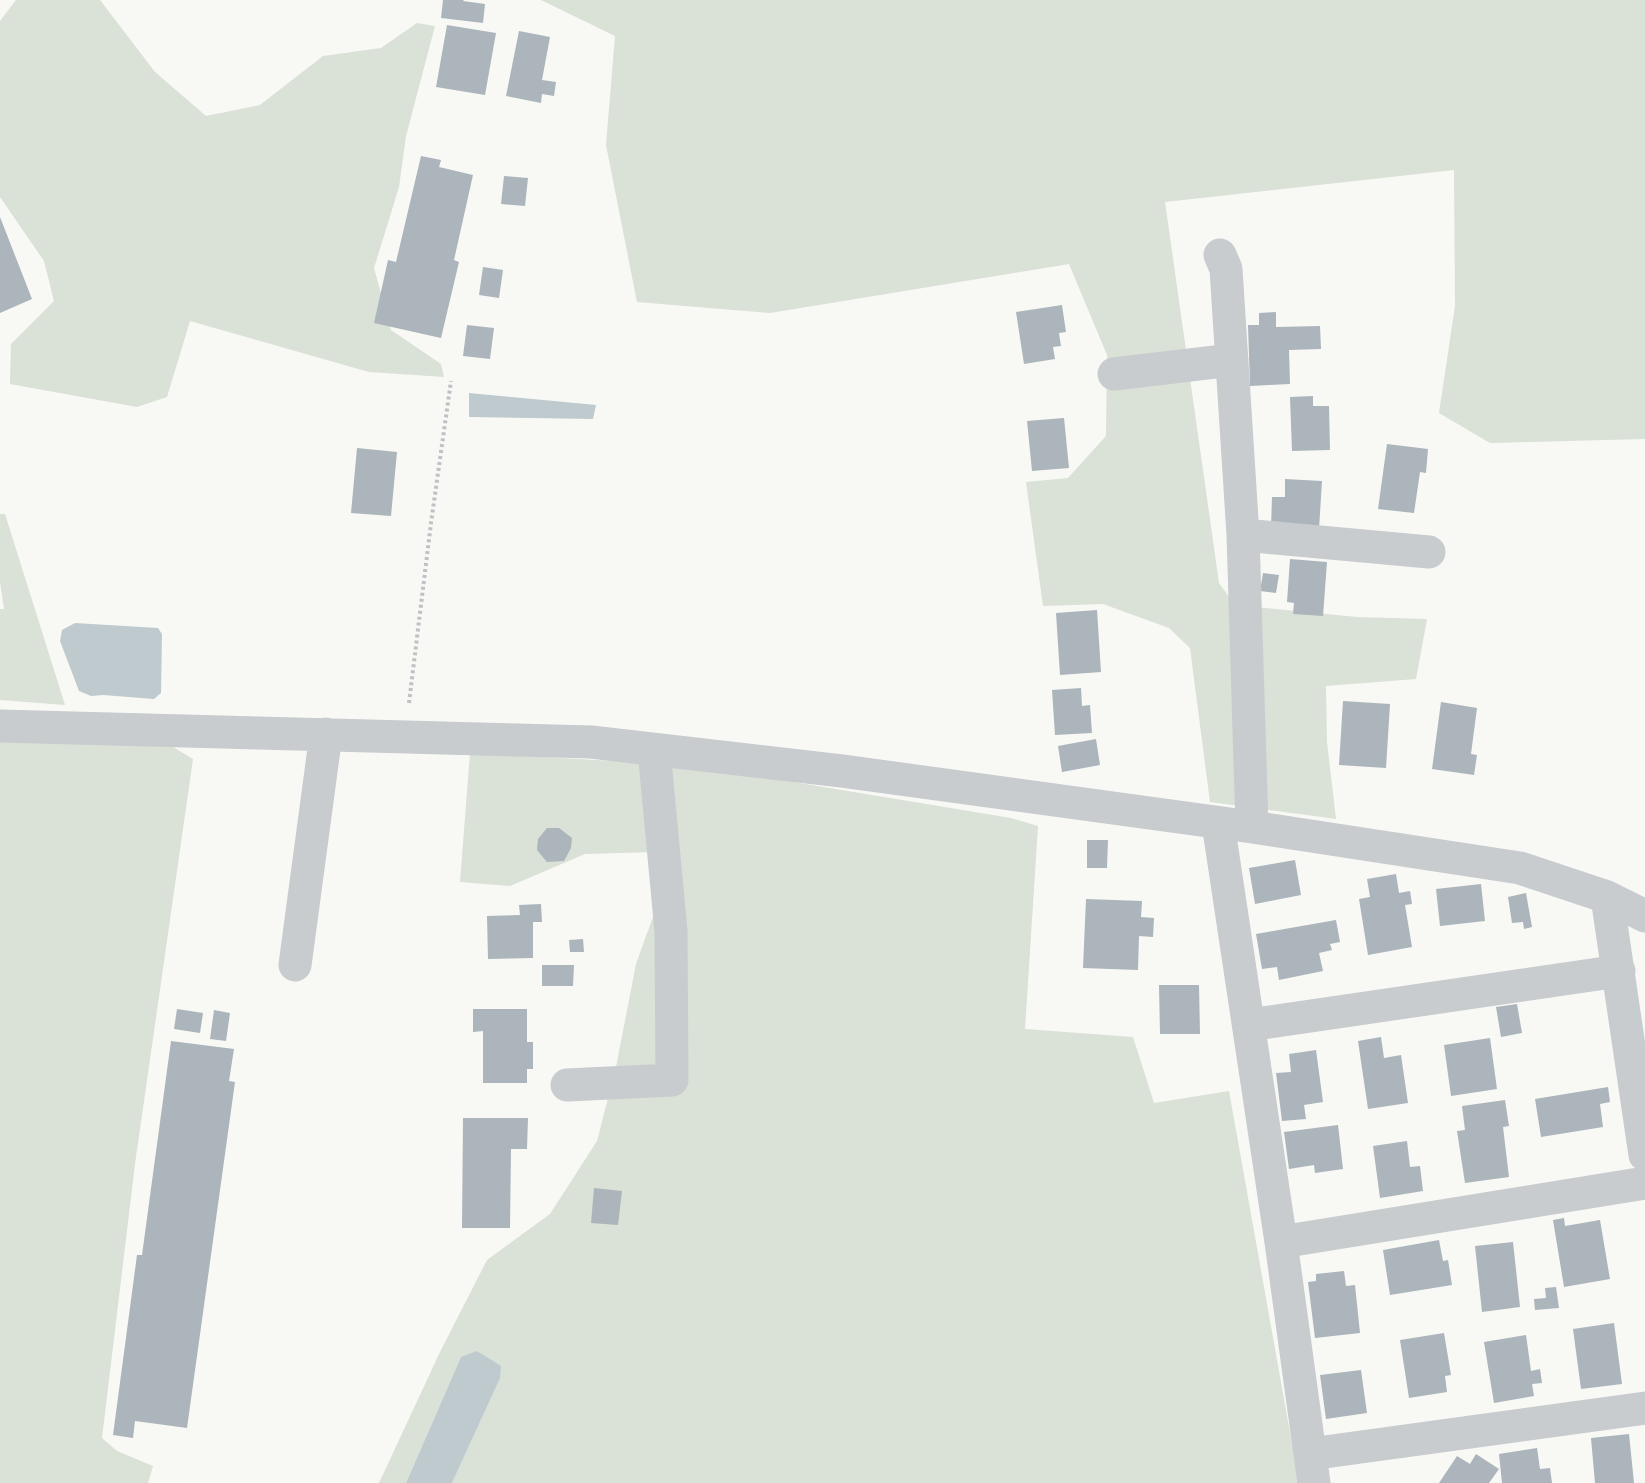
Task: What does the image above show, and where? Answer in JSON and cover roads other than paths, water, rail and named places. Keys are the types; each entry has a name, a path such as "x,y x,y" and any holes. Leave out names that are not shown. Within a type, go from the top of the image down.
{"street":[{"path":"1220,255 1226,269 1243,535 1252,827"},
{"path":"1114,374 1232,360"},
{"path":"1243,535 1429,552"},
{"path":"0,726 591,742 842,771 1252,827 1520,868 1607,897 1645,916"},
{"path":"295,965 326,734"},
{"path":"567,1085 672,1080 671,932 654,750"},
{"path":"1218,823 1281,1242 1312,1468 1645,1408"},
{"path":"1607,897 1645,1155"},
{"path":"1249,1026 1619,971"},
{"path":"1281,1242 1645,1183"}]}
